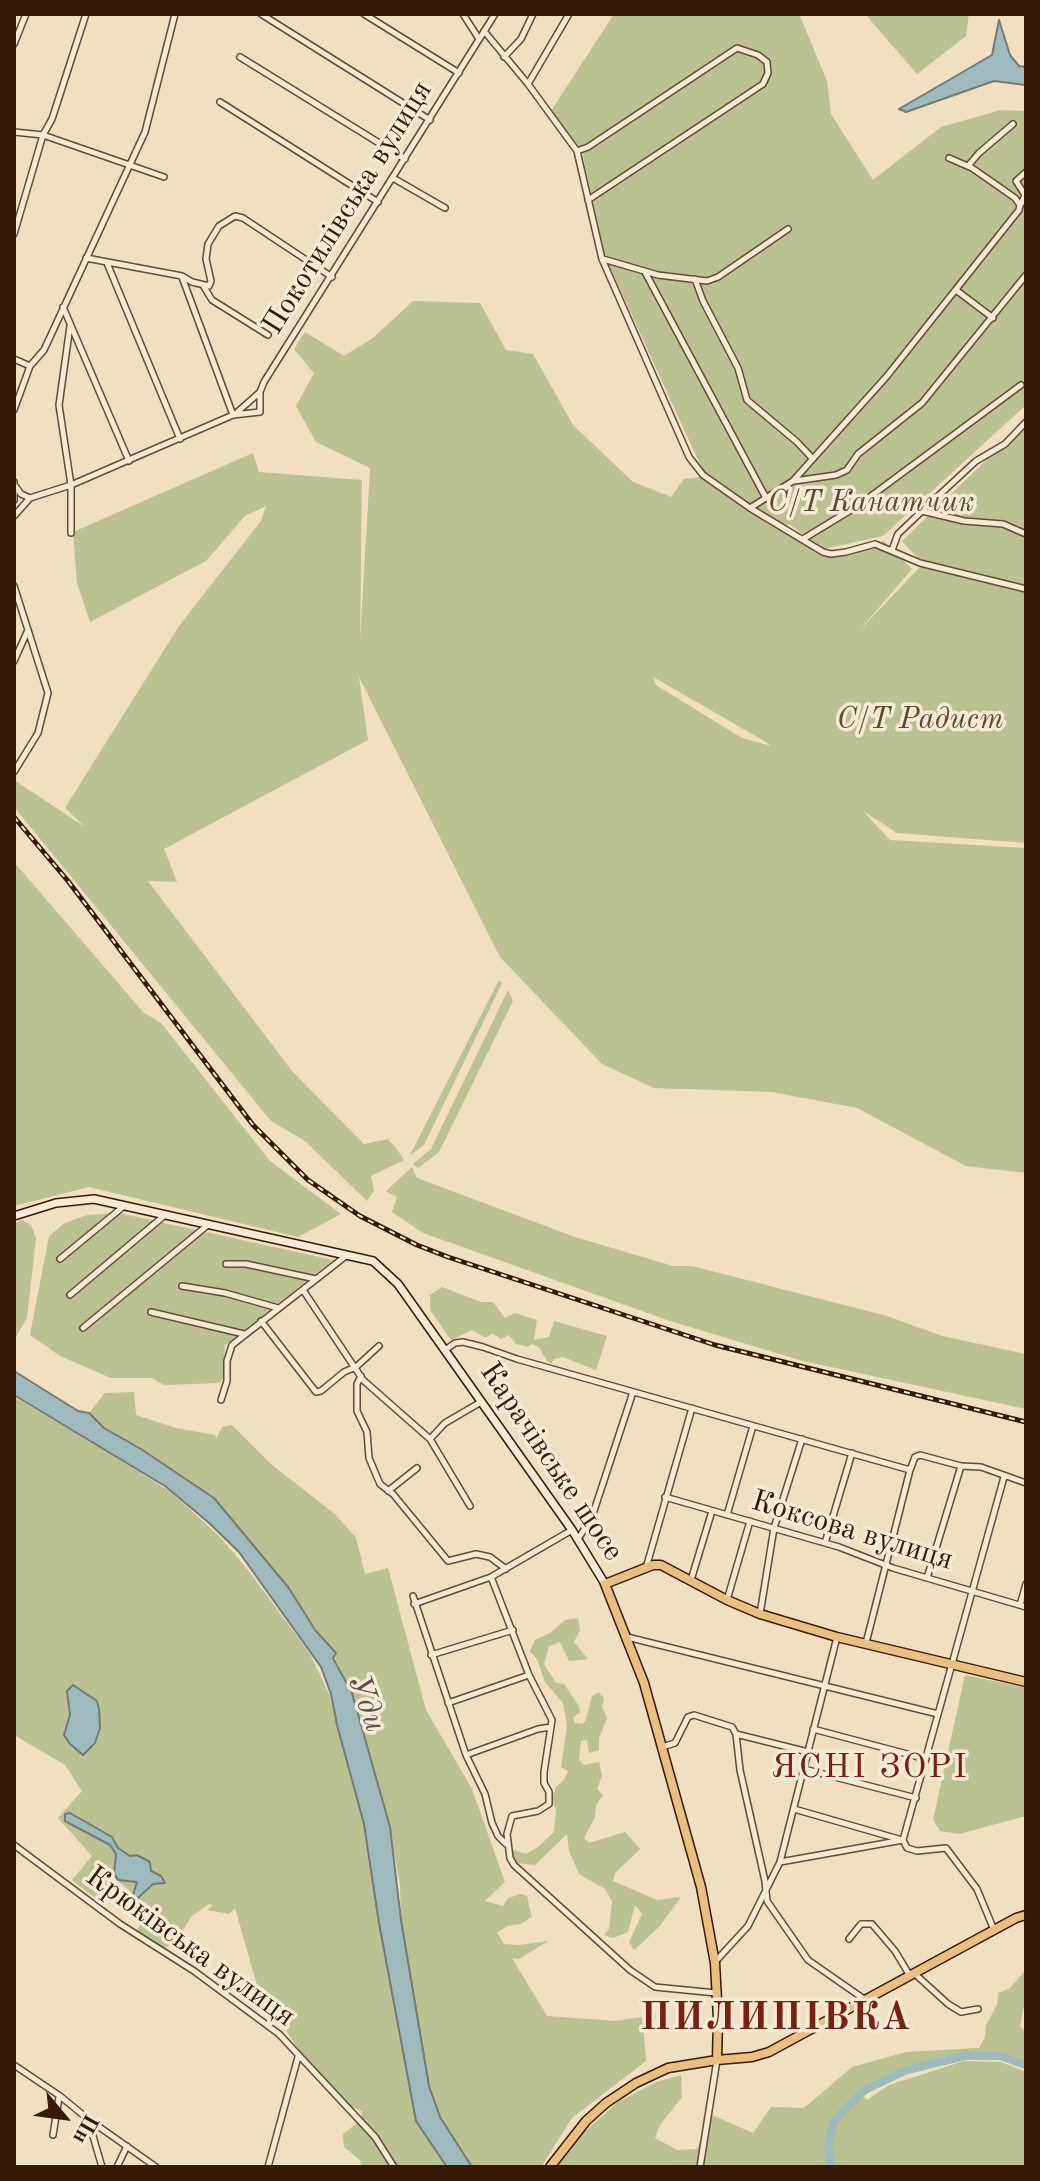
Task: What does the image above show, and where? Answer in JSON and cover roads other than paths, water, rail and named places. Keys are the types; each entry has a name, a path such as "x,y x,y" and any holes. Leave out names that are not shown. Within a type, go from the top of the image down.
{"main road":[{"name":"Карачівське шосе","path":"14,1216 77,1199 94,1199 348,1254 373,1261 398,1284 578,1539 605,1584 627,1637 644,1683 701,1887 715,1963 717,2060"},
{"path":"605,1584 661,1565 760,1614 866,1645 1026,1682"},
{"path":"550,2167 575,2132 616,2096 668,2068 769,2052 1026,1915"}],"street":[{"path":"14,44 26,14"},
{"path":"14,234 43,135 52,119 86,14"},
{"path":"14,410 30,366 44,350 145,132 175,14"},
{"path":"261,14 430,120"},
{"path":"364,14 459,73"},
{"path":"463,14 479,39"},
{"name":"Покотилівська вулиця","path":"260,392 495,14"},
{"path":"504,57 521,39 533,14"},
{"path":"528,84 569,14"},
{"path":"484,31 577,151 602,259 689,457 703,475 750,508 831,554 875,544 920,563 1026,589"},
{"path":"577,151 588,147 737,48 758,55 767,62 768,73 763,84 588,200"},
{"path":"240,57 405,159"},
{"path":"220,102 378,202"},
{"path":"968,166 1013,124"},
{"path":"14,132 43,135 164,177"},
{"path":"949,158 968,166 1015,198 1020,205"},
{"path":"750,508 793,481 887,376 1020,205 1025,195 1016,181 1026,172"},
{"path":"393,178 445,208"},
{"path":"206,286 211,281 206,259 208,244 223,222 235,216 243,218 332,277"},
{"path":"602,259 645,272 707,281 718,277 788,229"},
{"path":"86,258 182,276 206,286 212,300 268,335"},
{"path":"107,263 180,439"},
{"path":"645,272 766,498"},
{"path":"793,481 836,475 847,470 864,449 922,403 1026,275"},
{"path":"182,276 233,415"},
{"path":"695,279 738,368 744,395 812,458"},
{"path":"956,290 993,318"},
{"path":"63,307 129,461"},
{"path":"70,326 59,405 71,485 71,533"},
{"path":"14,359 30,366"},
{"path":"803,540 859,505 1021,385"},
{"path":"233,415 260,412 260,392"},
{"path":"14,516 30,498 71,485 233,415 260,392"},
{"path":"892,550 896,536 922,511 976,461 1005,444 1026,422"},
{"path":"15,484 21,494 30,498"},
{"path":"14,500 15,484"},
{"path":"922,511 964,521 1003,524 1026,534"},
{"path":"14,586 48,693 38,733 14,772"},
{"path":"14,661 29,629"},
{"path":"60,1259 124,1205"},
{"path":"70,1295 166,1214"},
{"path":"83,1328 210,1224"},
{"path":"221,1400 227,1381 229,1351 245,1334 348,1254"},
{"path":"226,1264 246,1264 317,1279"},
{"path":"182,1286 225,1293 279,1308"},
{"path":"303,1290 361,1376 430,1439 470,1506"},
{"path":"151,1312 245,1334"},
{"path":"261,1321 316,1392 356,1367 379,1346"},
{"path":"445,1350 463,1342 910,1470"},
{"path":"361,1376 357,1384 357,1411 367,1432 369,1458 380,1484 393,1494 448,1561 476,1554 490,1557 506,1569"},
{"path":"578,1539 592,1517 633,1392"},
{"path":"430,1439 445,1423 481,1402"},
{"path":"646,1568 692,1408"},
{"path":"727,1515 753,1426"},
{"path":"760,1614 774,1528 802,1439"},
{"path":"825,1543 852,1453"},
{"path":"866,1645 910,1470 917,1455 961,1466 981,1467 1026,1483"},
{"path":"927,1578 961,1466"},
{"path":"387,1491 417,1468"},
{"path":"994,1930 977,1889 946,1848 925,1851 907,1848 903,1840 1004,1477"},
{"name":"Коксова вулиця","path":"665,1497 825,1543 886,1565 1023,1606"},
{"path":"691,1580 712,1511"},
{"path":"727,1600 750,1521"},
{"path":"414,1604 491,1577 572,1530"},
{"path":"491,1577 529,1675 552,1720 544,1772 549,1804 538,1811 512,1816 507,1844 514,1865 630,1970 655,1987 717,1993"},
{"path":"1023,1606 1026,1584"},
{"path":"413,1596 466,1755 485,1794 492,1823 498,1836 507,1844"},
{"path":"431,1655 513,1630"},
{"path":"627,1637 938,1714"},
{"path":"715,1963 741,1937 780,1862 837,1637"},
{"path":"448,1703 529,1675"},
{"path":"662,1747 675,1743 691,1715 734,1729 770,1908 808,1960 866,2001"},
{"path":"466,1755 551,1727"},
{"path":"813,1729 926,1759"},
{"path":"736,1734 808,1752"},
{"path":"804,1769 916,1798"},
{"path":"794,1809 903,1840"},
{"path":"780,1862 903,1840"},
{"name":"Крюківська вулиця","path":"14,1845 120,1924 194,1971 279,2034 375,2137 394,2167"},
{"path":"849,1939 861,1924 872,1924 913,1975 948,2004 961,2012 978,2009"},
{"path":"268,2167 298,2056"},
{"name":"Карачівське шосе","path":"700,2167 717,2060"},
{"path":"14,2065 156,2167"},
{"path":"53,2135 60,2096"},
{"path":"88,2119 102,2167"},
{"path":"117,2167 127,2146"}],"water":[{"path":"999,20 1010,55 1019,66 1026,67 1026,85 994,81 906,112 899,109 992,55"},
{"path":"14,1371 78,1411 89,1413 104,1428 214,1498 288,1587 316,1631 336,1653 333,1658 352,1693 390,1827 401,1920 429,2086 440,2117 472,2167 447,2167 416,2121 364,1824 331,1694 321,1667 239,1552 208,1522 165,1486 14,1395"},
{"path":"73,1685 97,1701 99,1709 100,1728 95,1743 83,1755 64,1735 70,1715 67,1691"},
{"path":"70,1813 112,1837 118,1848 130,1856 137,1855 150,1862 151,1871 161,1876 165,1883 153,1884 138,1898 133,1895 137,1882 118,1880 114,1873 116,1854 110,1845 65,1821 65,1814"}],"waterway":[{"name":"Уди","path":"831,2167 828,2145 834,2121 865,2090 907,2070 965,2056 1000,2056 1026,2065"}],"railway":[{"path":"14,817 68,881 253,1125 308,1180 360,1216 448,1257 715,1345 1026,1422"}],"district":[{"name":"ЯСНІ ЗОРІ","path":"870,1768"},
{"name":"ПИЛИПІВКА","path":"776,2019"}],"park label":[{"name":"С/Т Канатчик","path":"871,503"},
{"name":"С/Т Радист","path":"920,720"}]}
